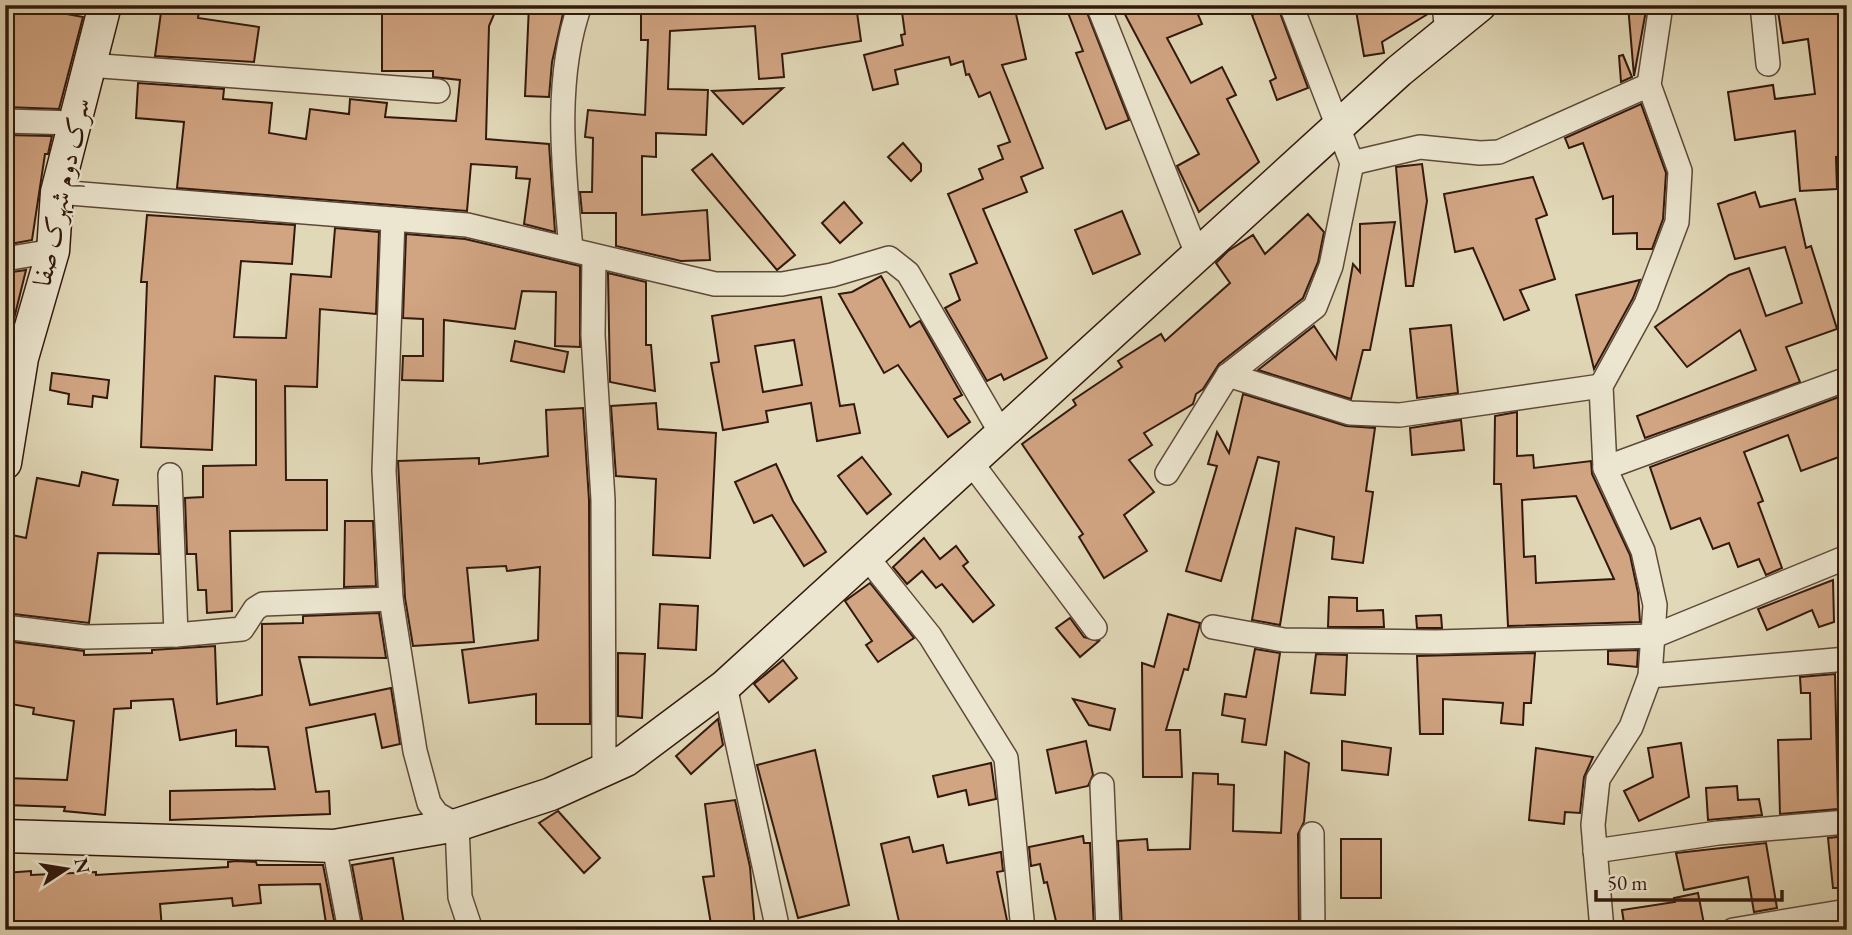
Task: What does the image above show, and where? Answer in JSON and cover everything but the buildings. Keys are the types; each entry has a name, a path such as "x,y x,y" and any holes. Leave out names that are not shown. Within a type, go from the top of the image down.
{"street":[{"path":"571,249 564,106 568,39 580,5"},
{"path":"1098,5 1197,254"},
{"path":"1167,473 1227,375 1315,307 1331,266 1352,163 1291,5"},
{"path":"5,836 334,846 457,825 551,794 626,760 725,686 1399,71 1446,19 1480,5"},
{"path":"1602,930 1593,825 1598,779 1631,727 1650,676 1655,605 1643,551 1605,468 1601,386 1646,304 1677,222 1679,171 1649,86 1661,5"},
{"path":"1762,5 1768,64"},
{"name":"سرک دوم شهرک صفا","path":"6,454 22,358 53,251 57,192 102,6"},
{"path":"88,65 438,91"},
{"path":"1352,163 1420,147 1480,153 1499,152 1649,86"},
{"path":"5,121 75,123"},
{"path":"57,192 467,225 715,284 782,284 832,275 889,258 908,272 1002,433"},
{"path":"393,219 384,471 391,598 415,751 429,803 437,814 457,825"},
{"path":"5,259 53,251"},
{"path":"594,256 593,335 603,500 604,770"},
{"path":"1227,375 1350,413 1387,414 1497,403 1601,386"},
{"path":"1605,468 1847,379"},
{"path":"971,461 1095,628"},
{"path":"170,475 176,635"},
{"path":"866,556 930,636 1006,758 1023,930"},
{"path":"1213,627 1284,640 1436,642 1654,636 1847,557"},
{"path":"5,627 85,637 176,635 242,629 255,609 262,604 391,598"},
{"path":"1650,676 1847,659"},
{"path":"725,686 778,930"},
{"path":"1102,785 1108,930"},
{"path":"1595,851 1718,833 1847,822"},
{"path":"457,825 460,897 471,930"},
{"path":"1312,834 1313,930"},
{"path":"334,846 350,930"},
{"path":"1733,930 1847,911"}]}
